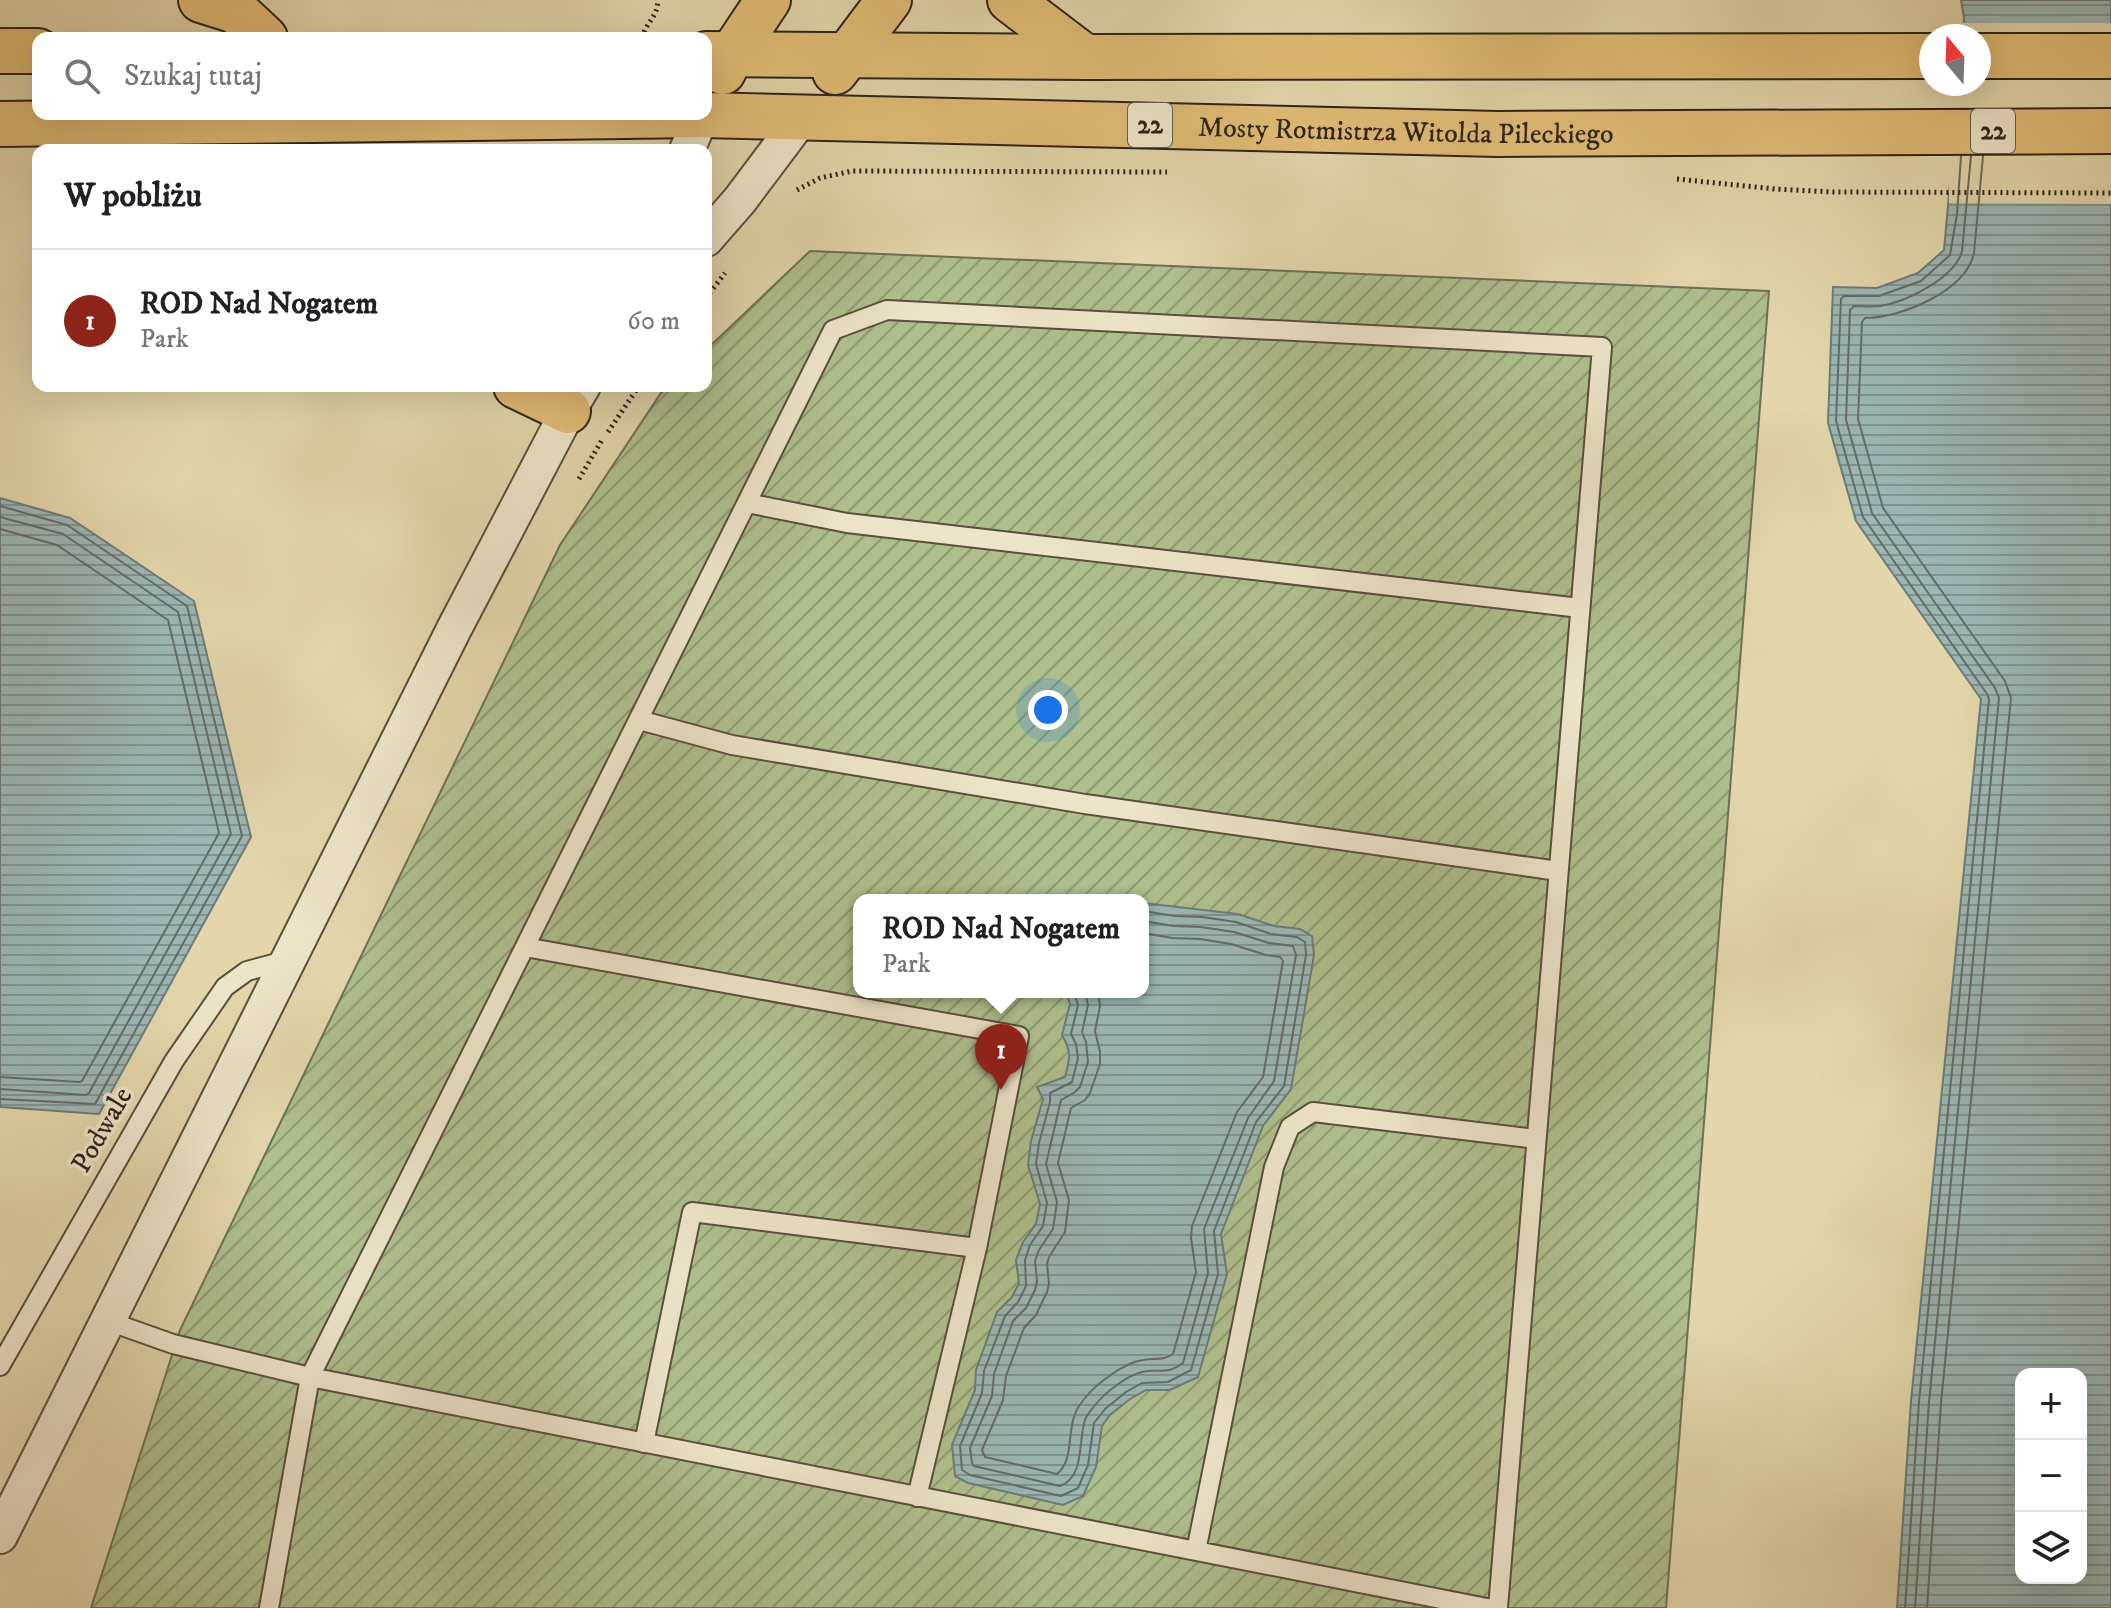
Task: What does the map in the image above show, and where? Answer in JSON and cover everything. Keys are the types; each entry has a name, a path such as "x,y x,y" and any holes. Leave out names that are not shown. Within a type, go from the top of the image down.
{"main road":[{"path":"201,0 236,11 259,32"},
{"path":"712,83 719,54 768,0"},
{"path":"803,116 889,0"},
{"path":"1010,0 1085,57"},
{"path":"0,51 32,51"},
{"path":"719,54 1919,56"},
{"path":"1991,56 2111,56"},
{"name":"Mosty Rotmistrza Witolda Pileckiego","path":"712,114 1498,134 2111,131"},
{"path":"234,120 260,144"},
{"name":"22","path":"0,124 234,120"},
{"path":"546,392 576,398"}],"street":[{"path":"712,232 803,116"},
{"path":"690,144 700,120"},
{"path":"0,1536 454,629 576,398"}],"lane":[{"path":"269,1608 310,1377 833,330 887,310 1602,347 1498,1608"},
{"path":"747,503 847,523 1580,608"},
{"path":"639,720 732,745 1085,804 1558,871"},
{"path":"525,947 1019,1036 977,1248 917,1497"},
{"name":"Podwale","path":"0,1366 174,1061 225,987 247,971 288,960"},
{"path":"1196,1551 1274,1167 1290,1127 1313,1112 1536,1139"},
{"path":"644,1443 692,1212 977,1248"},
{"path":"108,1321 173,1344 310,1377 1487,1608"}],"path":[{"path":"644,32 657,11 658,0"},
{"path":"787,197 820,178 852,171 1175,172"},
{"path":"1664,178 1775,189 2111,193"},
{"path":"712,291 735,262"}],"green space":[{"path":"810,251 1769,291 1666,1608 91,1608 180,1330 560,545 661,393 712,392 712,344"}],"water":[{"path":"1961,0 2111,0 2111,1608 1897,1608 1911,1401 1981,699 1856,521 1828,423 1833,287 1877,288 1918,273 1944,250 1958,96 1991,96 1991,24 1964,24"},
{"path":"0,498 70,518 194,601 251,837 99,1114 0,1107"},
{"path":"1149,904 1238,914 1274,926 1300,929 1312,936 1314,955 1291,1089 1263,1126 1221,1234 1227,1274 1198,1377 1170,1390 1146,1390 1110,1415 1102,1426 1096,1467 1083,1496 1063,1505 968,1483 955,1476 952,1445 975,1390 976,1370 997,1312 1012,1297 1019,1283 1016,1260 1023,1242 1036,1224 1040,1204 1028,1165 1043,1099 1037,1087 1065,1077 1069,1055 1062,1035 1070,1004 1068,998 1149,998"}],"pier":[{"path":"2111,23 2111,204 1949,203 1954,96 1991,96 1991,24 1960,24"}],"place":[{"name":"ROD Nad Nogatem","path":"1001,1090"}]}
